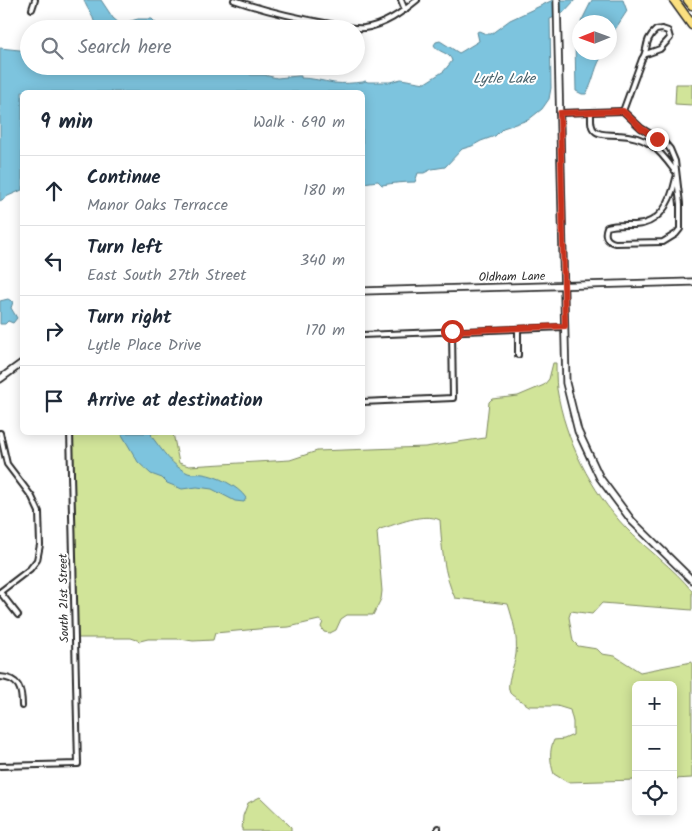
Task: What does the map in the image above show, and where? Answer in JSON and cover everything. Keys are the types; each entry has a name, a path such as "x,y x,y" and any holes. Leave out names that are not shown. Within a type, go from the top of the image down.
{"highway":[{"path":"674,0 692,24"},
{"path":"688,0 692,5"}],"main road":[{"path":"557,0 566,383 578,431 600,478 632,521 692,580"},
{"name":"Oldham Lane","path":"365,291 692,282"},
{"path":"0,379 20,364"}],"street":[{"path":"32,9 36,0"},
{"path":"234,0 250,6 310,20"},
{"path":"401,0 405,10"},
{"path":"365,27 387,21 418,0"},
{"path":"623,111 642,59 646,54 660,49 670,38 668,31 662,29 656,30 653,33 646,44 646,54"},
{"path":"560,113 623,111 644,130 665,144 674,157 675,171 676,178 680,220 680,229 676,234 663,242 610,242 606,238 605,232 607,227 612,225 642,224 651,221 657,216 669,202 676,178"},
{"path":"591,113 592,128 599,134 627,135 640,139 659,150 675,171"},
{"path":"640,139 644,130"},
{"path":"664,157 674,157"},
{"path":"365,335 565,326"},
{"path":"518,328 518,356"},
{"path":"365,402 453,398 452,331"},
{"path":"0,433 7,464 32,497 39,512 40,545 37,560 30,569 0,592 18,615"},
{"name":"South 21st Street","path":"0,766 78,764 70,435"},
{"path":"1,677 12,679 16,683 22,696 22,706"}],"green space":[{"path":"676,84 692,84 692,105 675,104"},
{"path":"553,363 556,363 557,389 566,427 581,464 591,481 626,528 677,574 692,591 692,610 602,603 592,614 571,611 569,617 573,641 578,646 597,649 602,654 615,656 640,672 692,662 692,778 677,779 677,681 632,681 632,780 567,782 554,774 551,748 554,740 564,739 573,735 573,722 570,710 557,706 529,706 510,693 509,685 515,658 516,635 508,604 455,598 451,589 442,550 440,520 433,518 426,517 410,520 380,529 377,532 381,599 373,615 347,615 341,619 336,630 330,633 324,632 321,627 323,622 319,620 289,627 215,633 213,640 148,639 140,641 131,638 78,638 73,435 173,435 179,463 189,466 290,460 317,451 425,447 485,438 489,402 492,399 518,396 544,385 549,379"},
{"path":"260,797 291,827 291,831 242,831 243,816 248,803"}],"water":[{"path":"84,0 101,0 115,20 94,20"},
{"name":"Lytle Lake","path":"553,0 575,0 563,13 550,19 551,88 549,99 542,109 528,120 503,128 495,136 462,149 445,167 418,173 415,182 382,185 378,181 365,183 365,90 20,90 20,191 0,201 0,48 20,50 20,75 264,75 277,78 301,76 301,78 338,83 390,82 401,79 425,83 444,71 452,61 449,56 436,48 434,45 436,42 440,41 459,53 479,41 477,32 491,34 510,20"},
{"path":"592,0 623,0 627,11 617,26 617,15 584,15"},
{"path":"138,19 153,20 134,20"},
{"path":"575,60 600,60 586,94 576,91"},
{"path":"8,299 13,302 11,308 17,318 13,323 8,321 5,324 0,324 0,301"},
{"path":"122,435 152,435 177,467 190,474 209,475 221,479 238,489 246,498 244,502 235,501 212,489 197,487 182,489 151,474 138,462"}],"route":[{"path":"452,331 565,326 560,113 623,111 641,128 657,139"}]}
